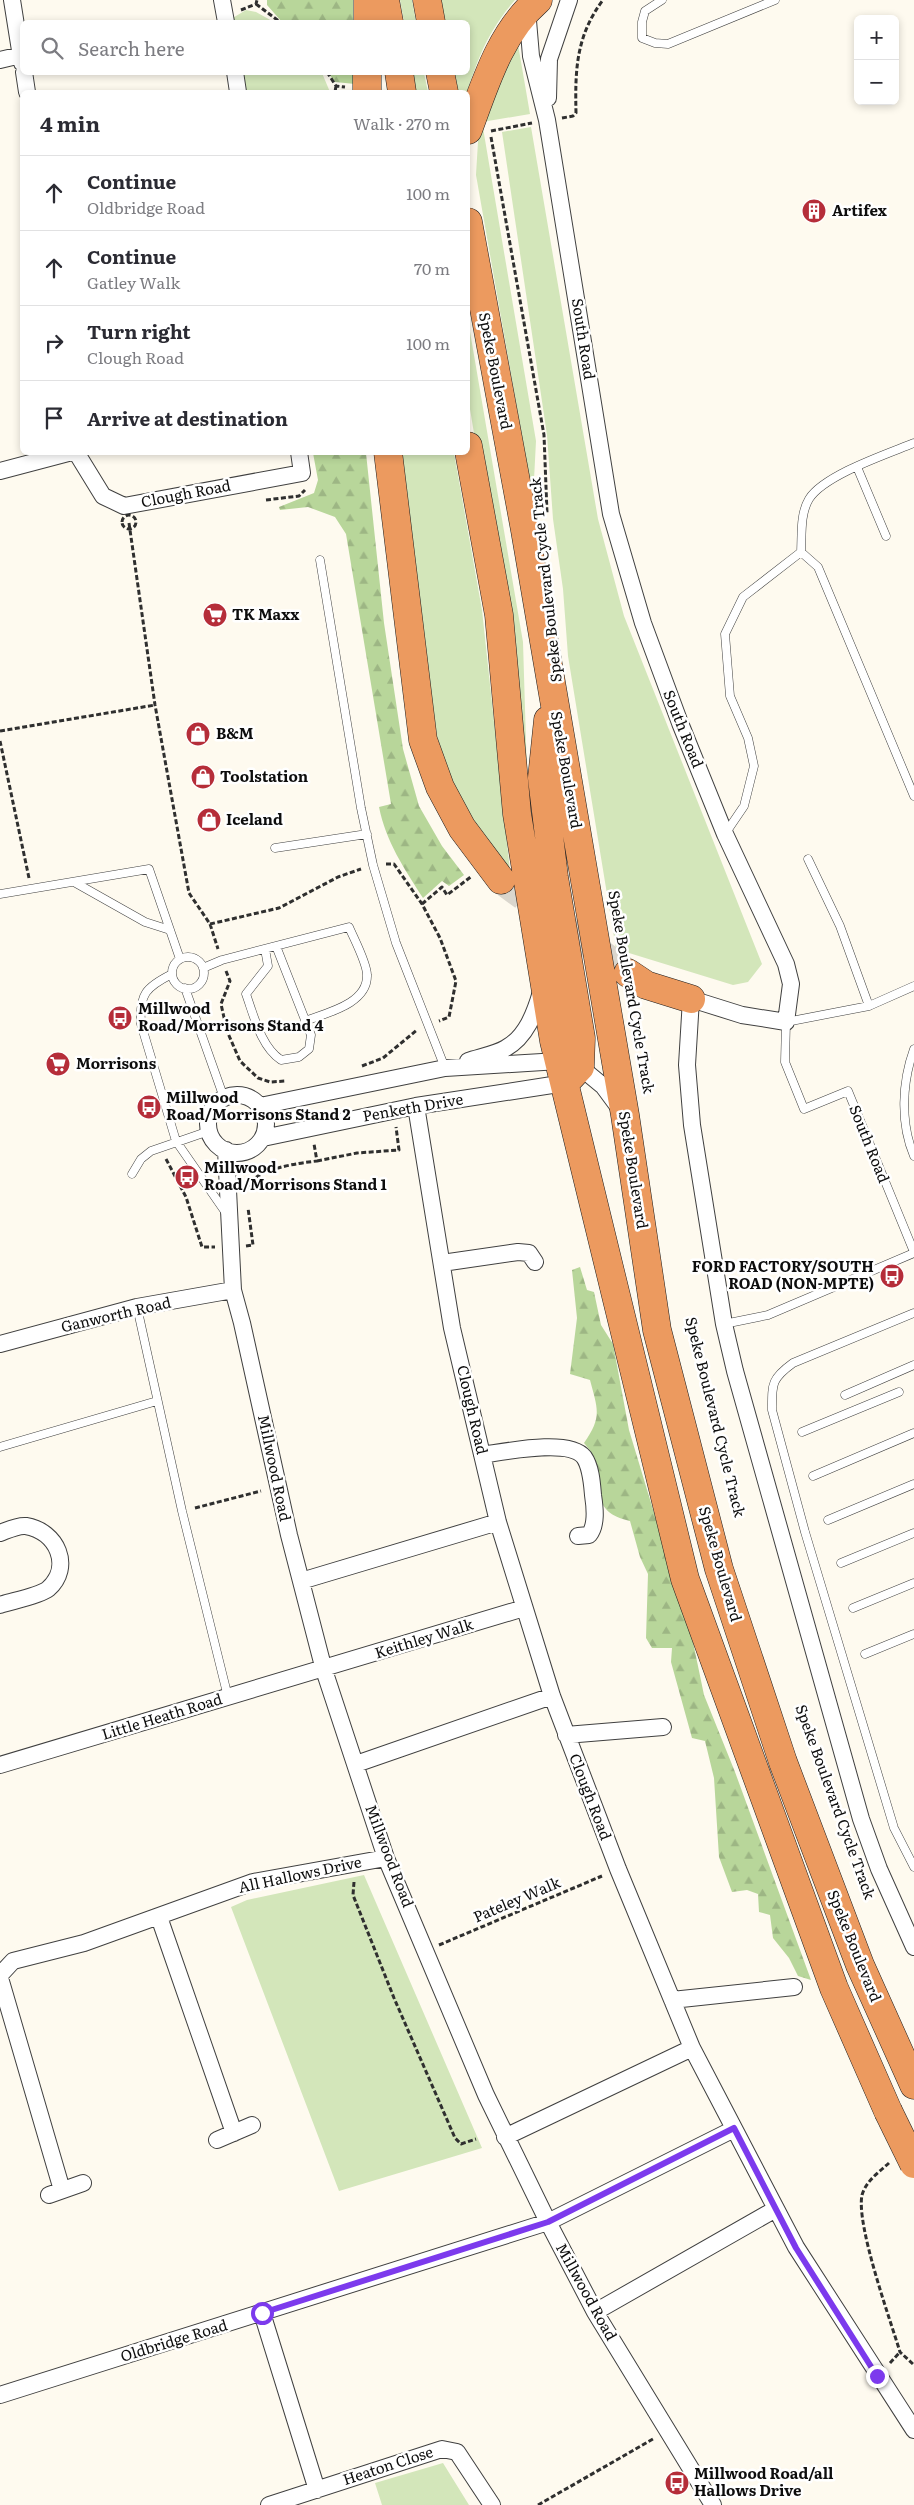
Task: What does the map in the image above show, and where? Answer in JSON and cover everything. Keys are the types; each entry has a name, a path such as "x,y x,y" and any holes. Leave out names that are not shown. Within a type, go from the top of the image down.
{"highway":[{"path":"368,0 368,20"},
{"path":"385,0 389,20"},
{"path":"427,0 431,20"},
{"path":"470,125 498,53 531,3"},
{"path":"367,75 367,90"},
{"path":"399,75 402,90"},
{"path":"441,75 444,90"},
{"name":"Speke Boulevard","path":"470,233 552,686 625,1115 657,1330 719,1569 793,1790 860,1965 914,2085"},
{"path":"388,455 423,740 440,787 462,828 493,870"},
{"name":"Speke Boulevard","path":"470,455 499,615 516,814 544,983 568,1070 685,1579 834,1988 888,2111 902,2163"},
{"path":"552,686 542,778 554,877 581,1038 568,1070"},
{"path":"628,973 646,985 691,999"}],"street":[{"path":"12,0 20,47"},
{"path":"222,0 226,20"},
{"name":"South Road","path":"547,120 548,58 569,0"},
{"name":"South Road","path":"531,3 532,56 547,120 611,514 643,623 680,723 725,834 786,964 791,984 786,1022"},
{"path":"0,60 20,59"},
{"path":"24,75 27,90"},
{"path":"235,75 238,90"},
{"path":"0,471 61,455"},
{"name":"Clough Road","path":"78,455 103,496 124,506 302,472 299,455"},
{"path":"260,1106 445,1068 507,1048 524,1033 536,1009 544,983"},
{"path":"786,1022 742,1015 691,999 687,1065 689,1101 724,1324 856,1804 879,1869 914,1947"},
{"path":"445,1068 568,1070 603,1086 625,1115"},
{"name":"Penketh Drive","path":"226,1150 248,1151 263,1138 416,1106 568,1070"},
{"path":"226,1150 218,1145 209,1130 211,1111 224,1098 244,1095 260,1106 265,1115 266,1125 263,1138"},
{"name":"Clough Road","path":"416,1106 452,1328 482,1455 498,1522 566,1735 618,1869 692,2048 774,2210 847,2328 914,2430"},
{"name":"Millwood Road","path":"226,1150 233,1290 278,1486 324,1670 386,1858 505,2137 595,2312 713,2505"},
{"path":"442,1263 518,1252 529,1253 535,1262"},
{"name":"Ganworth Road","path":"0,1344 138,1308 233,1290"},
{"path":"482,1455 529,1447 575,1451 583,1456 588,1466 592,1485 594,1516 593,1530 588,1535 578,1536"},
{"path":"301,1581 498,1522"},
{"path":"0,1533 24,1525 44,1531 54,1542 59,1555 60,1568 56,1580 46,1590 0,1605"},
{"name":"Keithley Walk","path":"324,1670 524,1608"},
{"name":"Little Heath Road","path":"0,1765 324,1670"},
{"path":"356,1764 552,1696"},
{"path":"566,1735 662,1727"},
{"name":"All Hallows Drive","path":"83,2183 55,2192 0,1976 12,1960 84,1943 253,1882 386,1858"},
{"path":"159,1917 234,2133"},
{"path":"672,2000 794,1986"},
{"path":"505,2137 692,2048"},
{"path":"217,2140 252,2125"},
{"name":"Oldbridge Road","path":"0,2396 548,2222 734,2128"},
{"path":"595,2312 774,2210"},
{"path":"262,2313 317,2490"},
{"name":"Heaton Close","path":"269,2505 442,2449 457,2452 492,2505"}],"lane":[{"path":"662,0 645,11 642,22 642,38 654,43 668,44 775,0"},
{"path":"801,552 802,520 809,499 822,484 914,443"},
{"path":"857,467 886,536"},
{"path":"725,834 744,806 754,766 748,738 730,696 726,634 743,597 801,552"},
{"path":"801,552 818,567 914,796"},
{"path":"320,560 373,865 396,943 445,1068"},
{"path":"275,848 367,834"},
{"path":"808,859 840,926 869,1006"},
{"path":"0,894 149,869 180,959"},
{"path":"74,882 145,922 170,930"},
{"path":"203,968 222,960 349,927 367,974 364,987 358,997 341,1008 305,1021"},
{"path":"265,948 268,966 246,994 272,1054 281,1060 299,1057 309,1049 311,1035 276,946"},
{"path":"190,957 196,959 203,968 204,974 199,984 186,988 176,984 172,974 175,963 180,959 190,957"},
{"path":"172,974 147,989 140,1005 141,1024 176,1141 230,1218"},
{"path":"786,1022 869,1006 914,986"},
{"path":"186,988 224,1098"},
{"name":"South Road","path":"724,1324 768,1315 914,1253 848,1091 804,1109 785,1062 786,1022"},
{"path":"914,1049 910,1060 903,1101 910,1147 914,1156"},
{"path":"132,1174 141,1159 146,1155 176,1141 209,1130"},
{"path":"138,1308 182,1511 228,1697"},
{"path":"914,1313 793,1363 782,1370 772,1384 772,1410 842,1660 894,1828 914,1867"},
{"path":"845,1395 914,1365"},
{"path":"802,1432 899,1392"},
{"path":"0,1447 157,1401"},
{"path":"813,1476 914,1433"},
{"path":"828,1520 914,1484"},
{"path":"841,1562 914,1534"},
{"path":"853,1608 914,1583"},
{"path":"865,1654 914,1634"}],"path":[{"name":"Speke Boulevard Cycle Track","path":"548,522 544,435 490,131 573,116 576,113 576,62 584,34 603,0"},
{"path":"256,4 277,20"},
{"path":"335,90 336,86"},
{"path":"0,731 155,705"},
{"path":"0,741 32,888"},
{"path":"422,904 442,887 447,894 493,870"},
{"path":"182,1511 278,1486"},
{"path":"355,1864 352,1895 447,2120 455,2138 461,2144 476,2139"},
{"name":"Pateley Walk","path":"425,1951 618,1869"},
{"path":"902,2163 872,2178 862,2195 864,2228 900,2352 914,2365"},
{"path":"538,2505 666,2431"}],"green space":[{"path":"267,0 353,0 353,20 280,20 267,5"},
{"path":"400,0 412,0 416,20 404,20"},
{"path":"436,0 515,0 498,22 486,43 468,90 452,90 449,75 470,75 470,20 440,20"},
{"path":"246,10 256,12 270,20 231,20"},
{"path":"515,27 530,114 482,122 536,441 533,499 476,175 480,108"},
{"path":"240,75 323,75 329,90 244,90"},
{"path":"330,75 355,75 355,84 335,82"},
{"path":"412,75 424,75 428,90 415,90"},
{"path":"531,127 598,519 624,616 762,964 748,982 733,985 616,949 568,656 563,589 553,519 547,435 502,132"},
{"path":"470,332 523,642 527,775 470,409"},
{"path":"313,455 366,455 384,623 403,749 419,806 442,846 464,875 449,886 442,881 423,898 391,843 379,807 391,804 346,534 335,517 308,507 280,510 279,507 314,493 318,480"},
{"path":"396,455 454,455 482,610 510,871 457,801 437,736"},
{"path":"580,1267 587,1290 594,1292 601,1325 613,1344 629,1430 693,1642 704,1695 735,1772 811,1980 798,1976 789,1958 773,1938 770,1915 759,1912 758,1894 747,1890 732,1892 719,1857 714,1778 705,1741 692,1738 671,1662 672,1648 652,1648 646,1638 648,1574 640,1557 630,1521 617,1517 608,1511 603,1504 593,1456 584,1443 596,1420 595,1399 590,1380 570,1374 577,1318 572,1270"},
{"path":"364,1875 482,2148 339,2191 231,1907 247,1900"},
{"path":"443,2463 469,2505 382,2505 375,2483"}],"tunnel":[{"path":"501,880 628,973"}],"place":[{"name":"Artifex","path":"814,211"},
{"name":"TK Maxx","path":"215,615"},
{"name":"B&M","path":"198,734"},
{"name":"Toolstation","path":"203,777"},
{"name":"Iceland","path":"209,820"},
{"name":"Millwood Road/Morrisons Stand 4","path":"120,1018"},
{"name":"Morrisons","path":"58,1064"},
{"name":"Millwood Road/Morrisons Stand 2","path":"149,1107"},
{"name":"Millwood Road/Morrisons Stand 1","path":"187,1177"},
{"name":"FORD FACTORY/SOUTH ROAD (NON-MPTE)","path":"892,1276"},
{"name":"Millwood Road/all Hallows Drive","path":"677,2483"}],"route":[{"path":"262,2313 548,2222 734,2128 774,2210 877,2376"}]}
